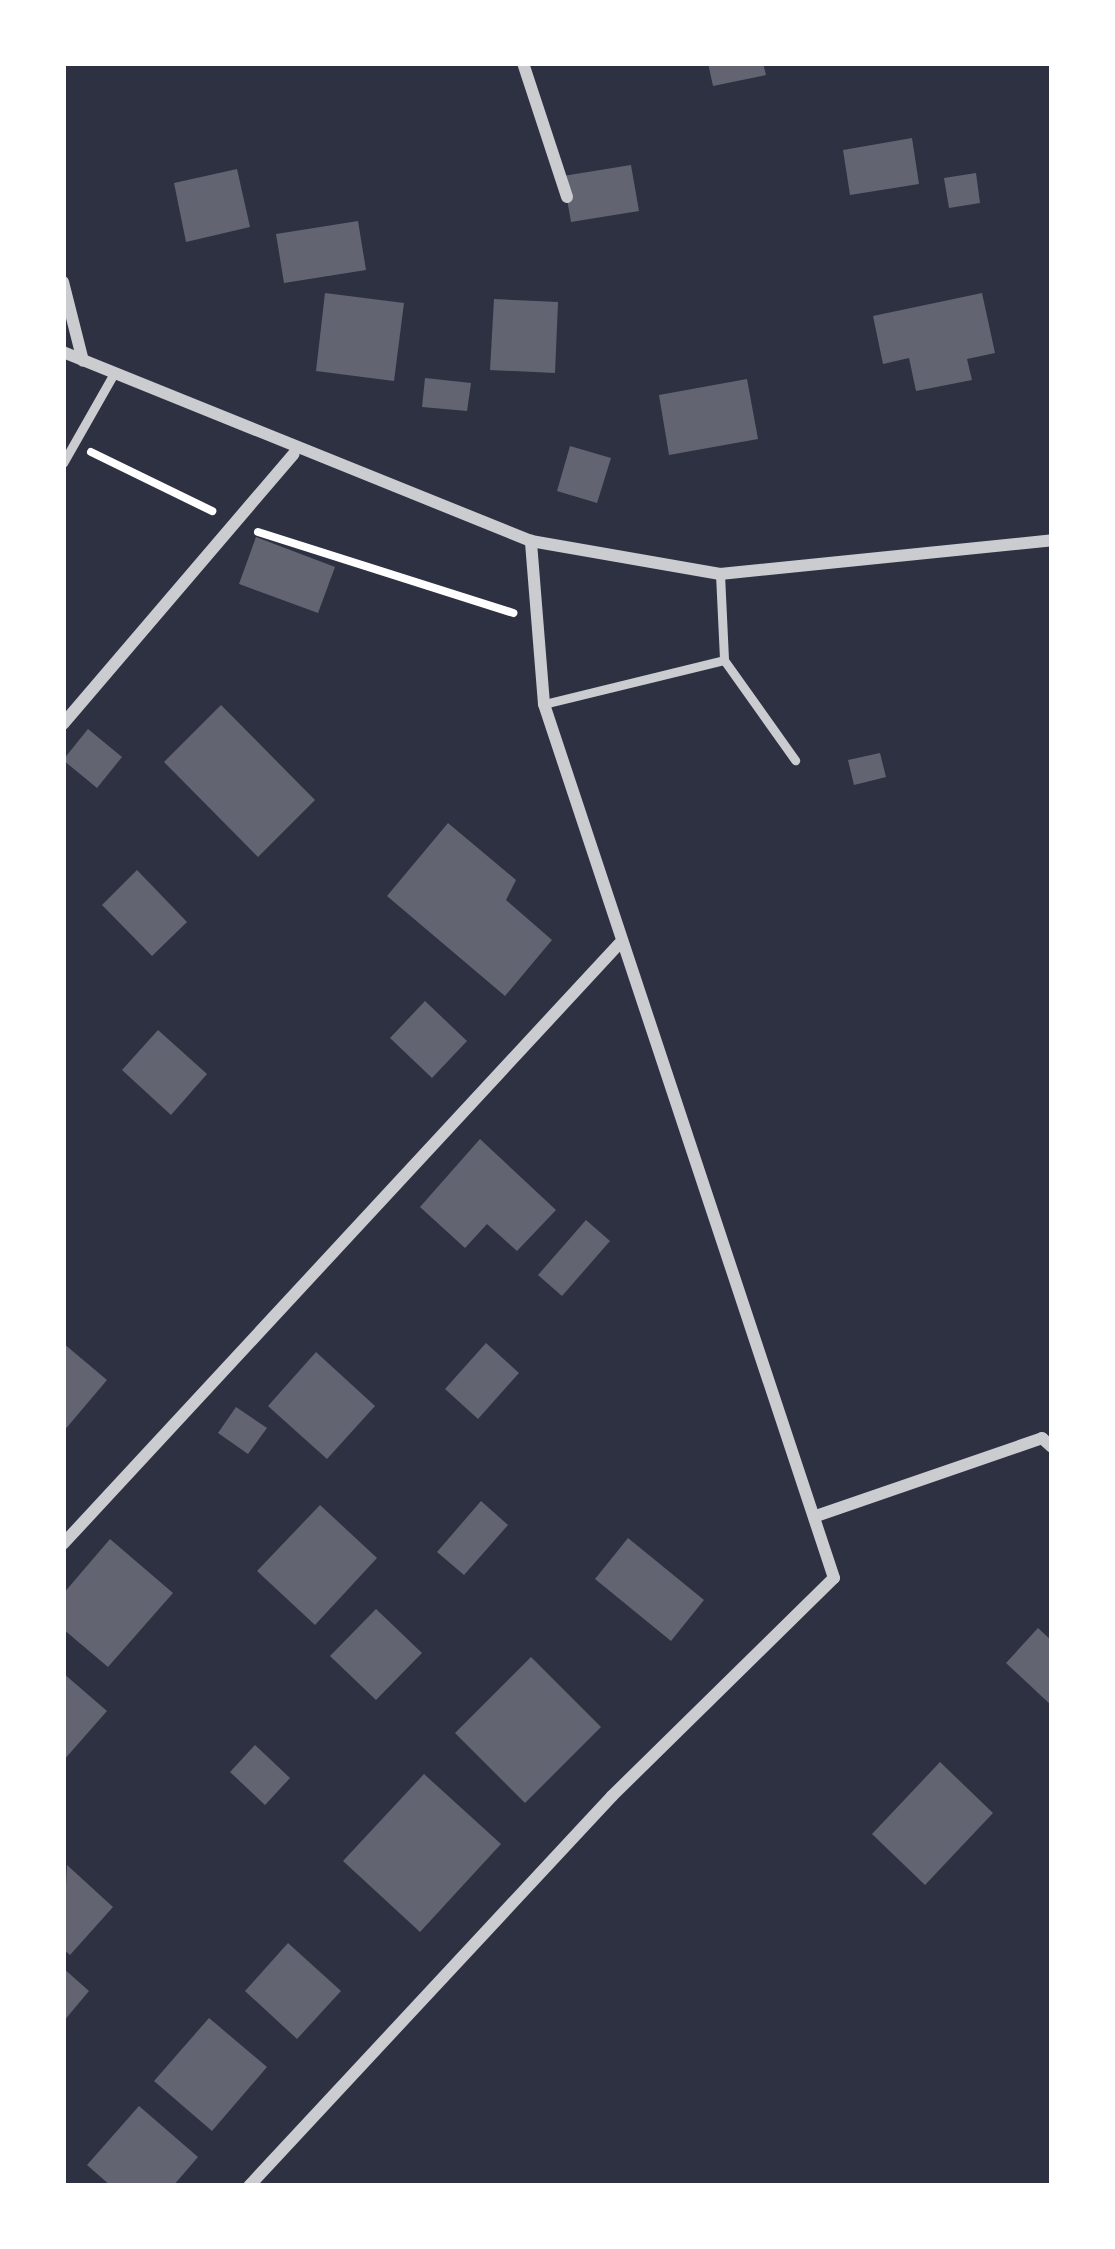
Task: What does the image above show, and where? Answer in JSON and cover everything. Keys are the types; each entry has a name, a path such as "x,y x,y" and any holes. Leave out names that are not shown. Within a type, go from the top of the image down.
{"street":[{"path":"523,63 567,197"},
{"path":"63,282 83,361"},
{"path":"63,352 294,454 531,541 720,574 1052,540"},
{"path":"63,724 240,525 294,454"},
{"path":"249,2186 612,1796 834,1578 819,1515 619,944 544,704 531,541"},
{"path":"63,1544 619,944"},
{"path":"819,1515 1042,1438 1052,1447"}],"lane":[{"path":"63,464 113,375"},
{"path":"720,574 724,660 795,760"},
{"path":"544,704 724,660"}],"path":[{"path":"74,444 240,525 538,619"}],"building":[{"path":"708,63 763,63 766,75 713,86"},
{"path":"912,138 919,184 850,195 843,150"},
{"path":"631,165 639,211 571,222 563,176"},
{"path":"237,169 250,227 186,242 174,183"},
{"path":"976,173 980,203 949,208 944,178"},
{"path":"358,221 366,270 284,283 276,234"},
{"path":"325,293 404,303 394,381 316,371"},
{"path":"982,293 995,353 967,359 972,380 916,391 909,358 883,364 873,316"},
{"path":"494,299 558,302 555,373 490,370"},
{"path":"425,378 471,383 467,411 422,407"},
{"path":"747,379 758,439 669,455 659,395"},
{"path":"570,446 611,458 597,503 557,491"},
{"path":"256,537 335,567 318,613 239,584"},
{"path":"221,705 315,800 258,857 164,762"},
{"path":"88,729 122,757 97,788 63,760"},
{"path":"880,753 886,777 854,785 848,760"},
{"path":"448,823 516,880 506,900 552,940 505,996 387,896"},
{"path":"137,870 187,922 152,956 102,905"},
{"path":"425,1001 467,1041 432,1078 390,1038"},
{"path":"158,1030 207,1074 171,1115 122,1070"},
{"path":"480,1139 556,1210 517,1251 487,1224 465,1248 420,1207"},
{"path":"586,1220 610,1241 562,1296 538,1275"},
{"path":"63,1343 107,1380 63,1432"},
{"path":"486,1343 519,1373 478,1419 445,1389"},
{"path":"316,1352 375,1406 327,1459 268,1406"},
{"path":"236,1407 267,1428 248,1454 218,1433"},
{"path":"481,1501 508,1525 464,1575 437,1552"},
{"path":"320,1505 377,1558 315,1625 257,1571"},
{"path":"628,1538 704,1600 671,1641 595,1579"},
{"path":"110,1539 173,1593 108,1667 63,1629 63,1594"},
{"path":"376,1609 422,1653 376,1700 330,1656"},
{"path":"1038,1628 1052,1641 1052,1706 1006,1663"},
{"path":"531,1657 601,1727 525,1803 455,1733"},
{"path":"63,1673 107,1711 63,1761"},
{"path":"255,1745 290,1778 265,1805 230,1772"},
{"path":"940,1762 993,1813 925,1885 872,1834"},
{"path":"424,1774 501,1844 420,1932 343,1861"},
{"path":"67,1865 113,1907 70,1955 63,1949"},
{"path":"288,1943 341,1991 297,2039 245,1991"},
{"path":"63,1968 89,1991 63,2022"},
{"path":"209,2018 267,2067 212,2131 154,2081"},
{"path":"139,2106 198,2157 173,2186 111,2186 87,2165"}]}
